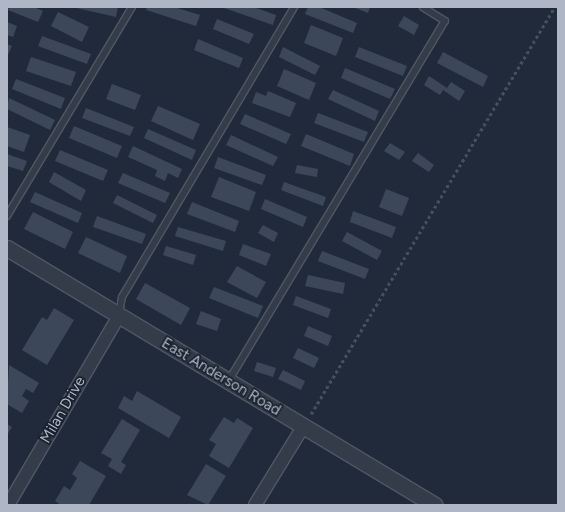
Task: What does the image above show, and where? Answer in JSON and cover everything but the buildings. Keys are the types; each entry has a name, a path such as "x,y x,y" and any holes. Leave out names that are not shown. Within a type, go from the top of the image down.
{"street":[{"name":"East Anderson Road","path":"7,248 435,505"},
{"name":"Milan Drive","path":"8,505 119,316"},
{"path":"255,505 303,427"}],"lane":[{"path":"7,216 132,7"},
{"path":"119,316 122,297 294,7"},
{"path":"228,382 238,368 445,21 423,7"}],"path":[{"path":"303,427 555,7"}]}
